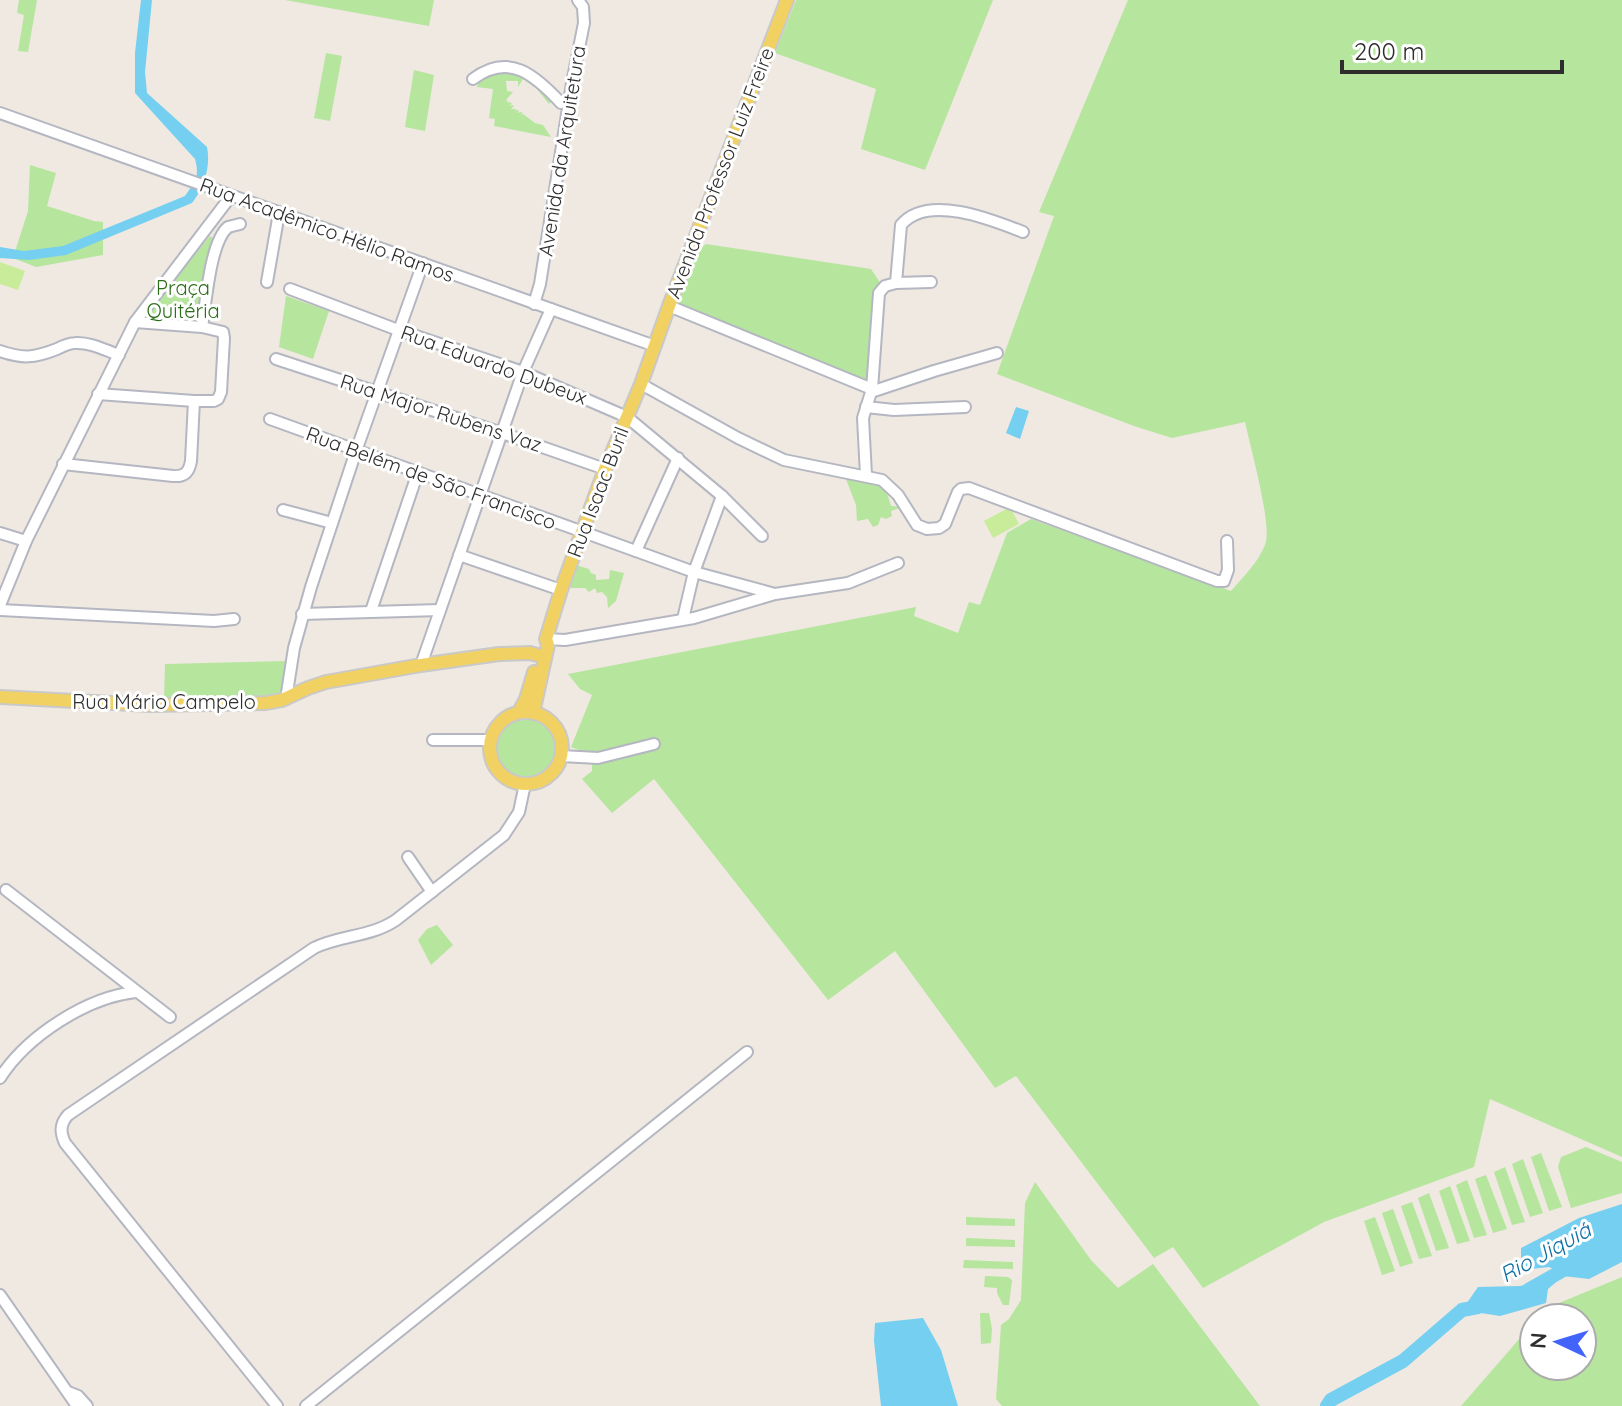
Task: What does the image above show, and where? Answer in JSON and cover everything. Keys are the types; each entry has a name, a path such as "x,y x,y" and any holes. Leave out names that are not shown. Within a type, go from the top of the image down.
{"main road":[{"name":"Avenida Professor Luiz Freire","path":"655,346 787,0"},
{"name":"Rua Isaac Buril","path":"519,712 548,645 546,639 581,532 655,346"},
{"name":"Rua Mário Campelo","path":"0,697 150,705 249,704 286,699 316,684 421,665 484,655 542,655"},
{"path":"515,655 533,674"},
{"name":"Rua Isaac Buril","path":"533,713 542,655"},
{"path":"519,712 533,713 546,718 556,729 561,742 561,756 555,769 545,778 525,784 511,781 500,773 492,761 491,740 496,727 506,717 519,712"}],"street":[{"name":"Avenida da Arquitetura","path":"534,304 540,284 584,23 583,7 578,0"},
{"path":"473,79 493,67 516,69 531,75 561,103"},
{"name":"Rua Acadêmico Hélio Ramos","path":"0,113 655,346"},
{"path":"231,196 135,322 5,581 0,608 214,621 234,619"},
{"path":"896,283 899,233 905,220 913,215 940,210 977,214 1023,232"},
{"path":"267,282 279,213"},
{"path":"202,327 219,237 228,227 240,224"},
{"path":"286,699 302,614 423,263"},
{"path":"866,475 862,432 871,390 879,293 885,286 896,283 931,282"},
{"name":"Rua Eduardo Dubeux","path":"290,289 523,372 627,417 722,496 762,536"},
{"path":"669,306 871,390 997,353"},
{"path":"421,665 523,372 551,309"},
{"path":"98,394 194,401 218,399 221,392 223,332 202,327 135,322"},
{"path":"0,351 25,357 38,356 77,342 119,355"},
{"name":"Rua Major Rubens Vaz","path":"276,359 605,469"},
{"path":"641,384 784,460 866,475 888,483 917,525 927,529 945,524 958,492 964,487 1217,581 1224,581 1227,575 1227,541"},
{"path":"63,464 173,476 185,474 191,461 194,401"},
{"path":"866,407 894,410 965,407"},
{"name":"Rua Belém de São Francisco","path":"270,419 694,572 775,594"},
{"path":"636,551 678,458"},
{"path":"371,611 418,472"},
{"path":"546,639 565,640 683,619 694,572 722,496"},
{"path":"283,510 332,523"},
{"path":"0,533 26,541"},
{"path":"459,555 561,590"},
{"name":"Rua Belém de São Francisco","path":"683,619 775,594 848,583 898,563"},
{"path":"302,614 440,610"},
{"path":"433,740 491,740"},
{"path":"561,756 598,758 654,744"},
{"path":"277,1406 65,1143 61,1128 64,1120 314,948 379,930 396,920 504,835 519,812 525,784"},
{"path":"408,857 432,892"},
{"path":"6,890 170,1017"},
{"path":"0,1078 10,1063 76,1010 137,992"},
{"path":"306,1406 747,1052"},
{"path":"0,1295 77,1406"},
{"path":"66,1391 78,1396 87,1406"}],"green space":[{"path":"19,0 37,0 28,52 18,51 24,15 17,13"},
{"path":"285,0 434,0 429,26"},
{"path":"796,0 993,0 925,170 861,149 876,89 775,53"},
{"path":"1128,0 1622,0 1622,1157 1490,1099 1474,1167 1324,1222 1203,1288 1173,1247 1154,1258 1016,1076 995,1088 895,951 828,1000 654,779 612,813 582,779 592,771 592,755 571,747 592,695 580,689 568,674 916,607 914,616 958,633 969,602 980,605 1007,533 1031,519 1231,591 1254,564 1267,536 1260,486 1245,422 1172,438 997,374 1054,216 1039,212"},
{"path":"326,53 342,56 330,121 314,118"},
{"path":"414,70 434,75 425,131 405,127"},
{"path":"485,71 521,73 555,98 549,104 537,89 523,79 518,87 518,81 506,81 507,91 513,92 505,101 512,104 509,106 514,106 511,109 517,109 514,111 518,110 517,113 523,113 520,115 543,125 551,137 494,126 495,119 489,118 493,89 477,87"},
{"path":"30,165 56,173 47,206 103,222 103,255 36,267 13,258 28,211"},
{"name":"Praça Quitéria","path":"210,236 216,240 198,324 147,319 149,310"},
{"path":"706,244 871,269 883,287 875,377 865,383 669,306 687,260"},
{"path":"0,262 25,271 18,290 0,284"},
{"path":"286,296 329,311 313,359 279,347"},
{"path":"846,479 885,487 891,506 902,507 891,511 892,516 886,519 881,517 878,525 873,527 868,519 857,521 856,505"},
{"path":"1010,507 1019,524 993,538 984,521"},
{"path":"576,565 589,569 596,575 596,580 609,579 610,570 624,573 616,601 608,608 607,597 602,592 597,593 595,588 589,592 585,588 571,588"},
{"path":"288,662 282,697 164,703 165,664"},
{"path":"526,717 538,719 548,726 555,736 555,760 548,770 538,777 526,779 514,777 504,770 497,760 495,748 497,736 504,726 514,719"},
{"path":"437,925 453,945 431,965 418,940 427,929"},
{"path":"1586,1147 1622,1162 1622,1193 1571,1208 1558,1167 1561,1157"},
{"path":"1541,1153 1562,1207 1549,1211 1531,1157"},
{"path":"1523,1159 1543,1213 1530,1217 1512,1164"},
{"path":"1505,1167 1525,1222 1512,1225 1494,1172"},
{"path":"1486,1175 1507,1229 1493,1233 1475,1179"},
{"path":"1467,1180 1487,1235 1474,1238 1456,1185"},
{"path":"1035,1182 1091,1260 1118,1288 1153,1264 1260,1406 1002,1406 996,1399 1001,1325 1009,1319 1021,1300 1025,1203"},
{"path":"1450,1186 1470,1241 1457,1244 1439,1191"},
{"path":"1429,1193 1449,1248 1436,1251 1418,1198"},
{"path":"1412,1202 1432,1256 1419,1259 1401,1206"},
{"path":"1393,1209 1413,1263 1400,1267 1382,1213"},
{"path":"966,1217 1015,1219 1015,1226 966,1225"},
{"path":"1375,1217 1395,1271 1382,1275 1364,1221"},
{"path":"966,1238 1015,1240 1015,1247 966,1246"},
{"path":"964,1260 1013,1262 1013,1269 963,1268"},
{"path":"985,1276 1012,1280 1009,1305 1003,1305 997,1288 984,1287"},
{"path":"1622,1277 1622,1406 1461,1406 1518,1340 1518,1382 1598,1382 1598,1302 1562,1302"},
{"path":"980,1313 989,1313 991,1343 981,1344"}],"water":[{"path":"141,0 152,0 145,72 147,93 207,147 206,176 200,191 192,203 66,255 29,260 0,258 0,247 24,251 63,246 185,196 194,182 197,175 195,159 135,93 135,53"},
{"path":"1016,407 1029,411 1020,439 1006,433"},
{"path":"1622,1204 1622,1262 1589,1279 1563,1276 1548,1289 1546,1302 1518,1302 1518,1311 1500,1316 1462,1310 1478,1287 1520,1286 1552,1279 1557,1271 1549,1267 1531,1269 1521,1263 1521,1248 1579,1218"},
{"path":"923,1318 941,1350 958,1406 881,1406 875,1323"}],"waterway":[{"name":"Rio Jiquiá","path":"1528,1290 1569,1267"},
{"name":"Rio Jiquiá","path":"1327,1406 1331,1400 1403,1361 1462,1310 1478,1307"}]}
